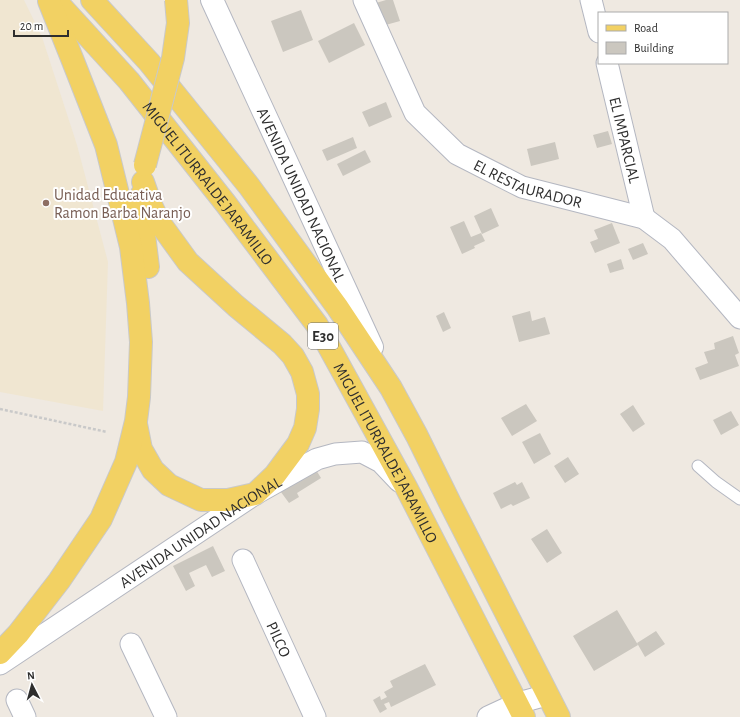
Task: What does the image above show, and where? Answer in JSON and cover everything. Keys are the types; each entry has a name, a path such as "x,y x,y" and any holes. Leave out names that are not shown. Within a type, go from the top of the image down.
{"main road":[{"path":"0,653 18,634 59,581 101,519 126,462 136,421 139,397 142,342 131,247 106,145 49,0"},
{"name":"MIGUEL ITURRALDE JARAMILLO","path":"55,0 129,81 226,204 317,325 406,487 521,710"},
{"name":"MIGUEL ITURRALDE JARAMILLO","path":"92,0 149,62 249,186 338,308 391,388 417,436 559,717"},
{"path":"139,397 148,383 153,340 152,301 141,210 144,174 173,58 178,23 176,0"},
{"name":"AVENIDA UNIDAD NACIONAL","path":"212,0 391,388"},
{"path":"136,421 141,448 153,470 169,485 201,500 228,500 255,494 275,475 298,444 305,428 308,409 308,394 302,372 293,356 282,344 236,306 188,262 160,222 151,205 144,174"}],"street":[{"name":"EL RESTAURADOR","path":"364,0 415,113 457,154 522,187 644,218 672,239 740,318"},
{"path":"591,0 598,28"},
{"name":"EL IMPARCIAL","path":"607,64 644,218"},
{"name":"AVENIDA UNIDAD NACIONAL","path":"0,664 255,494 317,459 334,454 362,452 381,462 406,487"},
{"name":"PILCO","path":"243,560 315,717"},
{"path":"131,644 166,717"},
{"path":"488,717 521,710 548,695"}],"lane":[{"path":"698,466 716,482 740,499"}],"path":[{"path":"0,408 107,432"}],"shaded area":[{"name":"Unidad Educativa Ramon Barba Naranjo","path":"0,0 24,0 42,37 77,145 108,262 103,411 0,392"}],"building":[{"path":"386,0 393,0 400,21 382,26 376,3"},
{"path":"301,10 313,40 283,52 271,21"},
{"path":"354,23 365,45 329,63 318,41"},
{"path":"386,102 392,117 369,127 362,112"},
{"path":"608,131 612,144 597,148 593,135"},
{"path":"353,137 357,148 327,161 322,150"},
{"path":"555,142 559,159 531,166 527,149"},
{"path":"365,150 371,162 343,176 337,164"},
{"path":"491,208 499,226 482,234 474,216"},
{"path":"464,221 471,237 481,233 485,241 462,254 450,227"},
{"path":"612,223 620,243 595,253 590,242 598,239 594,230"},
{"path":"643,243 648,254 633,260 628,249"},
{"path":"621,259 624,269 610,273 607,264"},
{"path":"530,311 532,321 545,317 550,334 519,342 512,316"},
{"path":"444,312 451,328 443,332 436,316"},
{"path":"733,336 739,353 735,355 739,366 700,380 695,368 708,363 704,352 715,349 714,343"},
{"path":"526,404 537,421 512,436 501,418"},
{"path":"633,405 645,424 633,432 620,414"},
{"path":"731,411 739,425 721,435 713,420"},
{"path":"540,433 551,454 534,464 522,442"},
{"path":"568,457 579,474 565,483 554,466"},
{"path":"313,465 321,478 297,493 299,497 289,503 278,488"},
{"path":"515,482 517,485 522,482 530,498 513,506 511,504 501,509 493,493"},
{"path":"547,529 562,553 547,563 531,539"},
{"path":"213,546 225,571 212,577 206,565 189,573 195,586 186,591 173,566"},
{"path":"617,610 638,645 594,671 573,636"},
{"path":"656,631 665,644 645,657 637,643"},
{"path":"425,664 436,685 391,707 389,702 384,704 387,709 380,713 373,700 380,696 381,700 387,697 384,692 393,687 390,681"}],"place":[{"name":"Unidad Educativa Ramon Barba Naranjo","path":"46,203"}]}
